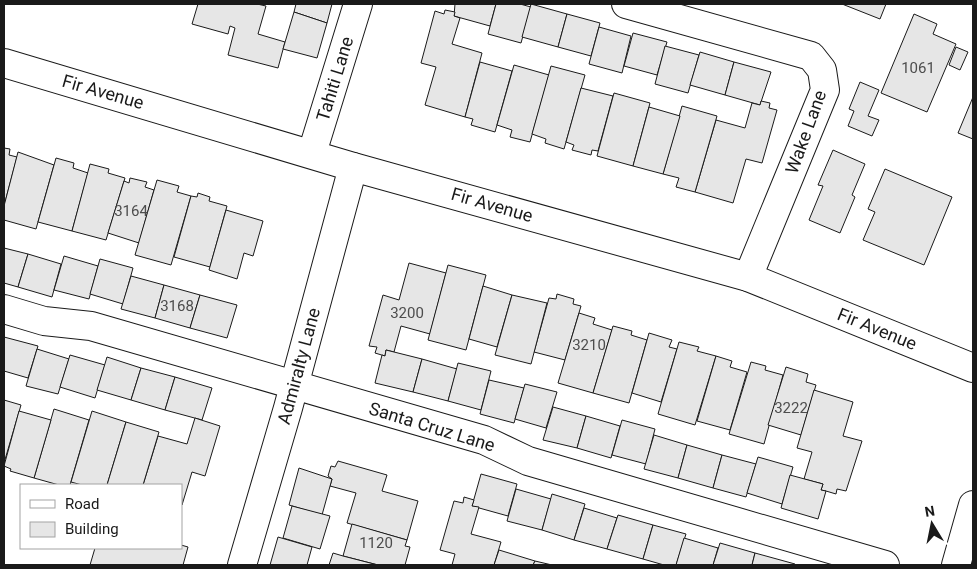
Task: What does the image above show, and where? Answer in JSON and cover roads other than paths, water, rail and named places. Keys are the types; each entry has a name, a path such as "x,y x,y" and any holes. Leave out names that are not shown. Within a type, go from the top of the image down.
{"street":[{"name":"Tahiti Lane","path":"312,153 358,4"},
{"name":"Wake Lane","path":"626,4 811,56 822,70 825,90 748,277"},
{"name":"Fir Avenue","path":"4,62 312,153 353,167 748,277 973,368"},
{"name":"Admiralty Lane","path":"242,565 294,386 353,167"},
{"name":"Santa Cruz Lane","path":"4,309 44,321 91,326 484,440 528,461 885,565"},
{"path":"956,565 973,505"}]}
